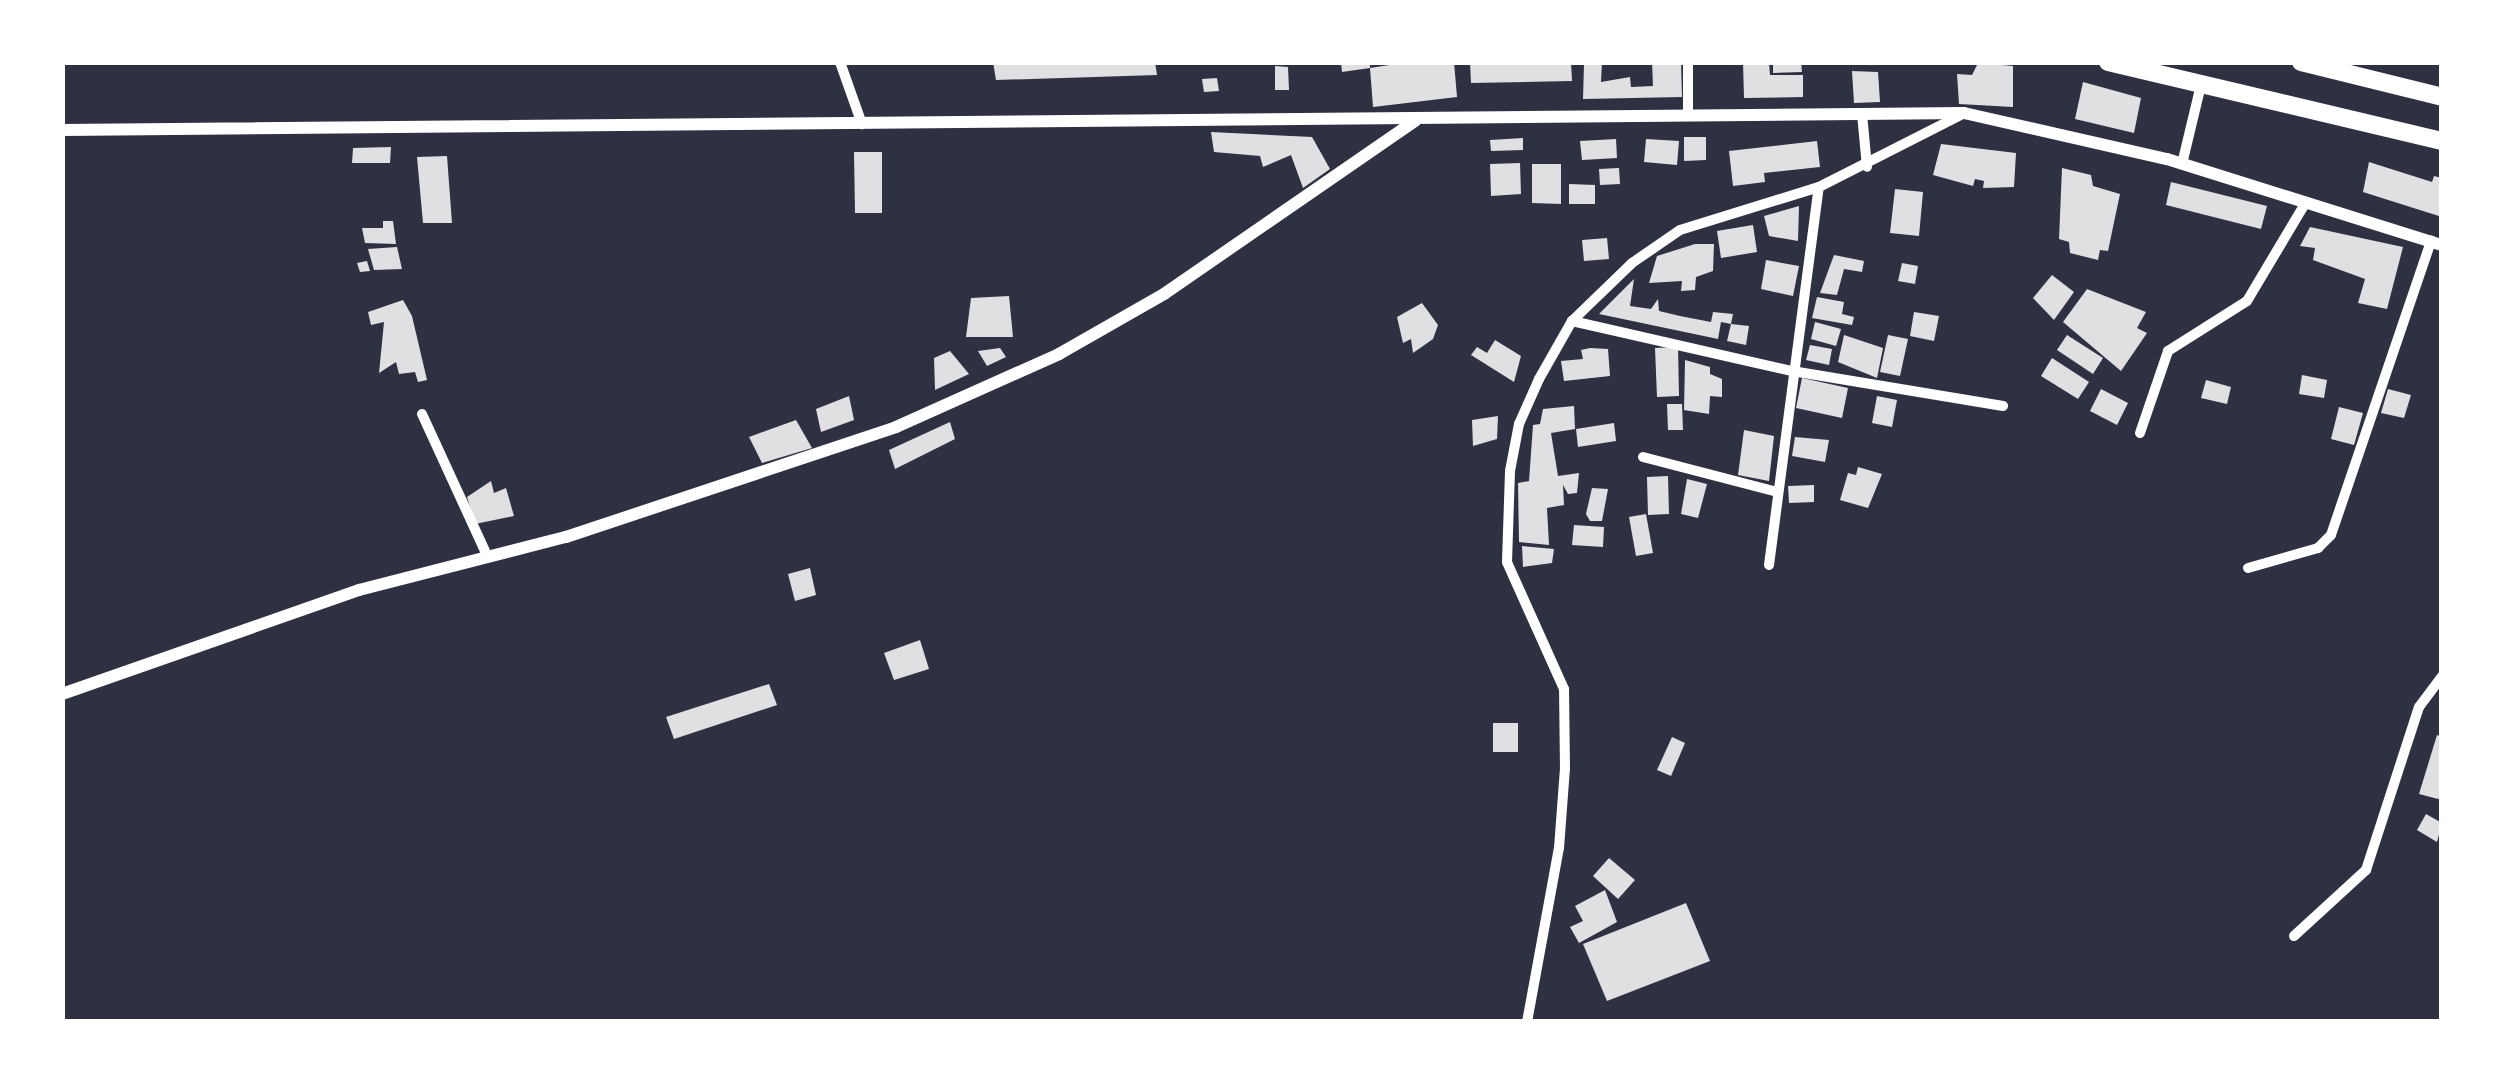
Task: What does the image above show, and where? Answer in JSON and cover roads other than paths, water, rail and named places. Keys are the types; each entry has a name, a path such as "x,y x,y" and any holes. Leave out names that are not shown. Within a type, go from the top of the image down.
{"highway":[{"path":"2108,62 2442,141"},
{"path":"2301,62 2442,96"}],"street":[{"path":"840,62 862,124"},
{"path":"1688,62 1688,116"},
{"path":"2182,164 2202,84"},
{"path":"62,130 1964,113 2182,164 2436,243 2331,535 2318,548 2248,568"},
{"path":"1527,1022 1559,848 1566,716 1564,689 1509,575 1510,471 1520,424 1572,321 1632,263 1680,230 1819,187 1868,167 1964,113"},
{"path":"1862,114 1868,167"},
{"path":"62,694 359,590 488,556 840,451 1041,363 1164,294 1418,119"},
{"path":"1768,565 1819,187"},
{"path":"2140,433 2168,351 2247,300 2306,202"},
{"path":"1572,321 1792,370 2003,406"},
{"path":"422,414 488,556"},
{"path":"1642,457 1777,492"},
{"path":"2294,936 2366,870 2419,707 2442,676"}]}
